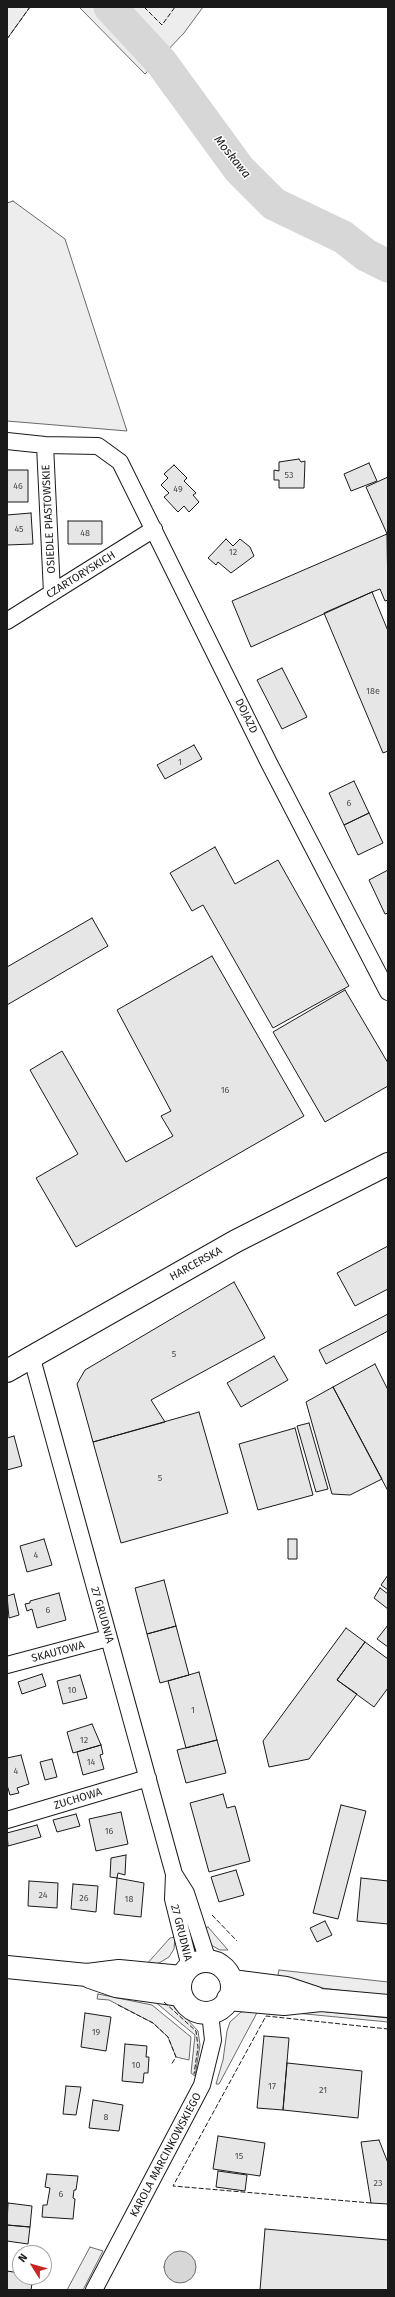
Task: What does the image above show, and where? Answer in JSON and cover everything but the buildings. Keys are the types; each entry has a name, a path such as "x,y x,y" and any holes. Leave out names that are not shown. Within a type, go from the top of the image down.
{"street":[{"path":"7,441 45,445"},
{"name":"DOJAZD","path":"45,445 98,446 120,462 268,763 388,992"},
{"name":"OSIEDLE PIASTOWSKIE","path":"45,445 52,593"},
{"name":"CZARTORYSKICH","path":"7,621 154,529"},
{"name":"HARCERSKA","path":"7,1371 32,1355 236,1241 388,1164"},
{"name":"27 GRUDNIA","path":"32,1355 108,1638 174,1874 186,1893 190,1975"},
{"name":"SKAUTOWA","path":"7,1665 108,1638"},
{"name":"ZUCHOWA","path":"7,1820 148,1778"},
{"path":"7,1967 88,1975 116,1986 190,1975 217,1963 228,1972 230,1990 222,2008 210,2012 198,2012 188,2006 190,1975"},
{"path":"230,1990 284,2004 321,2000 388,2006"},
{"name":"KAROLA MARCINKOWSKIEGO","path":"94,2290 202,2085 213,2040 210,2012"}],"shaded area":[{"path":"7,7 30,7 7,39"},
{"path":"79,7 203,7 184,33 145,74"},
{"path":"13,201 65,239 127,431 7,421 7,203"},
{"path":"208,1927 228,1950 220,1950 211,1945 204,1928"},
{"path":"175,1937 174,1949 169,1957 159,1963 145,1966 170,1938"},
{"path":"279,1970 388,1982 388,1996 321,1988 277,1980"},
{"path":"98,1994 152,2005 191,2037 189,2060 176,2057 168,2037 153,2023 109,2000 97,1999"},
{"path":"154,2001 173,2004 198,2031 200,2045 195,2076 191,2073 195,2035"},
{"path":"259,2009 219,2084 216,2084 223,2060 227,2031 230,2022 241,2012"},
{"path":"275,2011 319,2011 388,2018 388,2022"},
{"path":"90,2247 103,2251 83,2290 67,2290"},
{"path":"177,2251 183,2251 193,2258 196,2267 195,2273 189,2280 183,2283 177,2283 167,2276 164,2270 164,2264 171,2254"}],"waterway":[{"name":"Moskawa","path":"110,7 161,62 239,169 274,204 343,237 366,255 388,266"}],"fence":[{"path":"7,39 30,7"},
{"path":"144,7 162,25 175,7"},
{"path":"212,1915 237,1941"},
{"path":"164,2002 196,2031 198,2047 194,2074"},
{"path":"118,2005 153,2023 168,2037 176,2057 171,2065"},
{"path":"371,2203 173,2186 266,2016 388,2029"}]}
